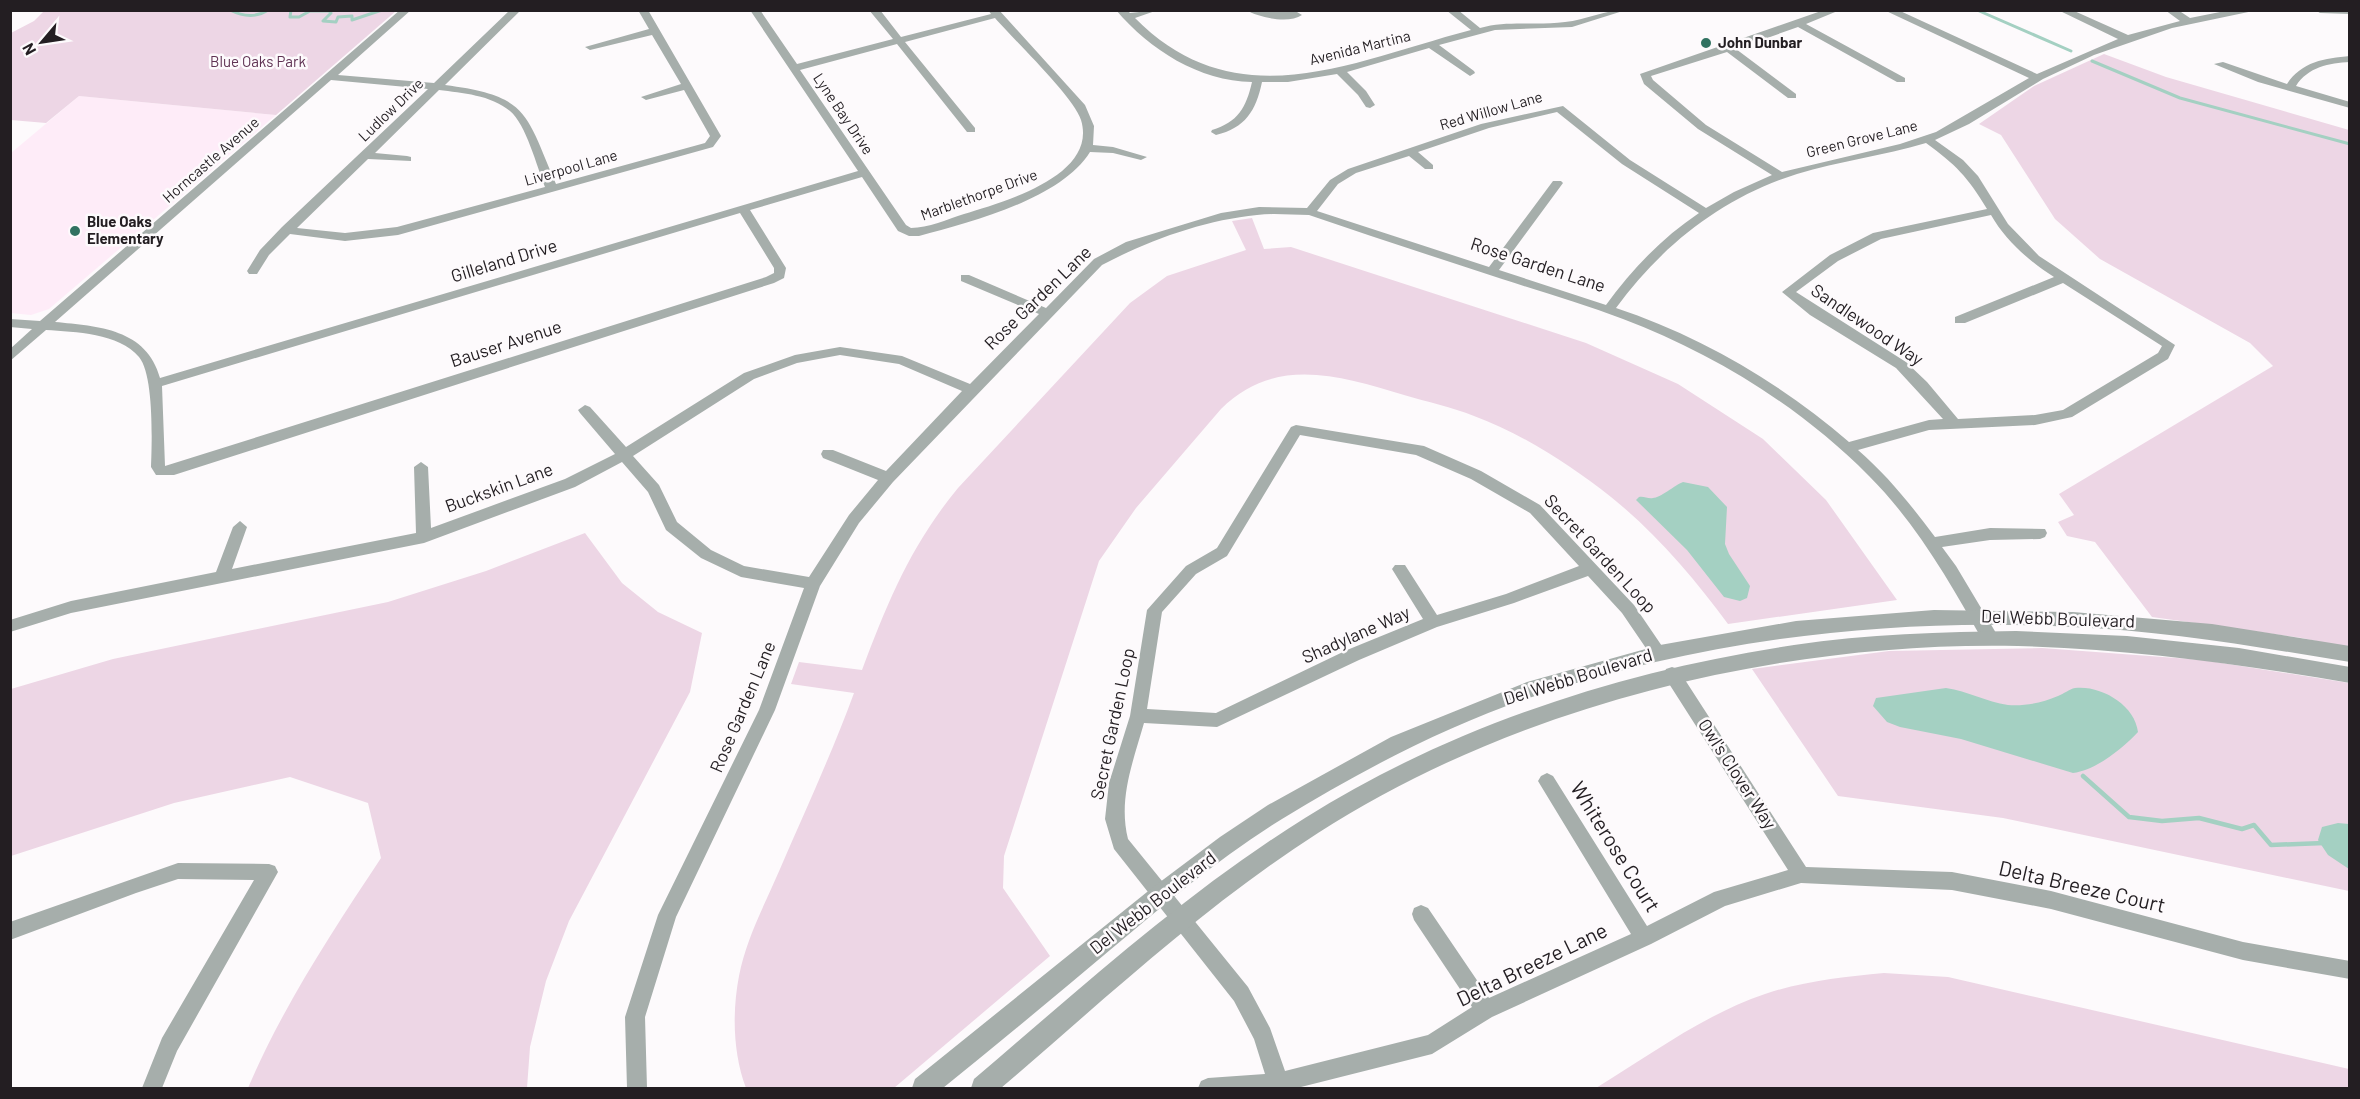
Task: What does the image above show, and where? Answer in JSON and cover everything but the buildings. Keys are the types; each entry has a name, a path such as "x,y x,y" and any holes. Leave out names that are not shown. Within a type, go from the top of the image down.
{"street":[{"name":"Horncastle Avenue","path":"10,357 42,326 406,10"},
{"name":"Ludlow Drive","path":"254,271 264,253 286,231 516,10"},
{"name":"Liverpool Lane","path":"286,231 345,237 380,235 709,145 715,141 716,136 643,10"},
{"name":"Lyne Bay Drive","path":"755,10 902,228 909,232"},
{"path":"874,10 971,130"},
{"path":"1124,14 1153,10"},
{"path":"1251,10 1276,16 1297,15"},
{"path":"1450,10 1478,30"},
{"name":"Avenida Martina","path":"1124,14 1159,46 1182,60 1214,71 1258,79 1297,79 1341,72 1478,30 1501,26 1565,26 1621,10"},
{"path":"1781,176 1702,127 1648,82 1645,74 1729,48 1835,10"},
{"path":"1889,10 2038,78"},
{"path":"2063,10 2125,38"},
{"path":"2170,10 2187,20"},
{"name":"Green Grove Lane","path":"1609,309 1623,288 1659,251 1705,212 1781,176 1927,139 1971,118 2038,78 2125,38 2187,20 2253,10"},
{"path":"2320,10 2349,11"},
{"path":"795,68 995,13 1081,107 1088,126 1087,148 1113,150 1141,157"},
{"path":"1798,23 1901,80"},
{"path":"590,47 655,31"},
{"path":"1432,45 1470,74"},
{"path":"1729,48 1792,96"},
{"path":"2290,88 2295,79 2313,66 2349,59"},
{"path":"2219,64 2349,105"},
{"path":"1341,72 1362,93 1370,105"},
{"path":"330,77 494,97 516,110 552,189"},
{"path":"1216,132 1236,125 1248,115 1258,79"},
{"path":"646,97 687,86"},
{"name":"Red Willow Lane","path":"1310,212 1334,182 1352,171 1485,126 1559,108 1626,162 1705,212"},
{"path":"1846,448 1929,425 2035,420 2067,414 2163,356 2169,345 2063,278 2017,242 1993,211 1974,178 1959,162 1927,139"},
{"name":"Marblethorpe Drive","path":"909,232 919,232 1036,192 1062,177 1087,148"},
{"path":"1410,151 1429,167"},
{"path":"366,154 407,159"},
{"name":"Gilleland Drive","path":"154,384 865,172"},
{"path":"1493,270 1557,183"},
{"name":"Bauser Avenue","path":"154,384 158,468 160,471 169,471 770,280 780,275 780,268 743,208"},
{"name":"Rose Garden Lane","path":"637,1089 635,1017 667,915 767,710 813,584 854,519 888,478 971,390 1098,262 1130,245 1221,217 1259,211 1310,212 1609,309 1686,341 1776,392 1816,421 1881,480 1933,543 1990,638"},
{"name":"Sandlewood Way","path":"1954,424 1925,388 1900,365 1804,305 1788,292 1834,258 1877,236 1993,211"},
{"path":"965,278 1047,313"},
{"path":"1960,320 2063,278"},
{"path":"10,322 108,334 128,342 144,354 149,363 154,384"},
{"name":"Buckskin Lane","path":"10,626 71,607 424,537 570,483 624,455 749,376 795,359 840,351 902,360 971,390"},
{"path":"585,410 654,489 671,526 706,554 741,571 813,584"},
{"name":"Secret Garden Loop","path":"1279,1086 1263,1035 1241,994 1120,843 1114,819 1118,783 1138,716 1155,610 1191,570 1222,552 1296,430 1419,450 1476,475 1535,509 1628,609 1658,652"},
{"path":"828,454 888,478"},
{"path":"421,467 424,537"},
{"path":"222,577 240,527"},
{"path":"1933,543 1990,534 2040,533"},
{"path":"1400,569 1433,622"},
{"name":"Shadylane Way","path":"1138,716 1217,720 1353,655 1433,622 1509,599 1590,569"},
{"name":"Del Webb Boulevard","path":"924,1089 1162,894 1274,812 1339,773 1419,733 1497,702 1572,676 1658,652 1789,627 1978,616 2133,621 2293,643 2349,654"},
{"name":"Del Webb Boulevard","path":"983,1089 1182,920 1295,835 1372,791 1437,758 1586,699 1672,674 1749,659 1857,644 1990,638 2072,639 2144,644 2213,652 2349,675"},
{"path":"1541,715 1555,700 1644,673 1655,665 1658,652"},
{"name":"Owl's Clover Way","path":"1672,674 1801,875"},
{"name":"Whiterose Court","path":"1547,781 1644,938"},
{"path":"10,931 136,884 178,871 269,872 169,1045 152,1089"},
{"name":"Delta Breeze Lane","path":"1208,1088 1279,1086 1432,1044 1485,1010 1644,938 1721,898 1801,875"},
{"name":"Delta Breeze Court","path":"1801,875 1952,881 2051,900 2243,951 2349,970"},
{"path":"1421,914 1485,1010"}],"shaded area":[{"name":"Blue Oaks Elementary","path":"79,96 276,115 49,309 31,315 11,313 11,153"},
{"path":"1683,482 1708,487 1727,507 1725,544 1750,586 1747,598 1740,601 1724,597 1687,550 1636,500 1639,497 1656,497"},
{"path":"1946,688 2008,705 2046,700 2075,688 2095,690 2106,693 2124,705 2131,713 2138,732 2108,758 2091,768 2073,773 1961,739 1900,727 1887,722 1873,706 1876,698"},
{"path":"2338,823 2349,824 2349,869 2328,855 2318,840 2322,827"}],"green space":[{"name":"Blue Oaks Park","path":"44,11 396,11 276,115 79,96 46,123 11,120 11,33 34,21"},
{"path":"2104,54 2166,77 2349,130 2349,648 2302,638 2152,617 2095,542 2067,536 2058,522 2074,515 2059,494 2273,366 2250,343 2100,259 2055,219 2001,135 1979,124 2034,86"},
{"path":"1252,218 1264,249 1291,247 1586,343 1678,384 1763,439 1826,500 1897,600 1728,624 1674,557 1628,511 1563,462 1528,441 1492,423 1457,410 1356,382 1309,375 1286,376 1263,381 1242,392 1221,409 1136,508 1099,561 1004,856 1003,888 1050,956 894,1088 746,1088 738,1061 735,1033 735,1004 742,962 756,922 828,760 854,693 791,684 799,662 862,670 891,597 914,552 941,509 958,488 1130,303 1167,276 1246,250 1232,221"},
{"path":"585,533 622,583 658,612 702,633 690,692 569,921 546,981 530,1047 527,1088 248,1088 293,999 381,858 368,803 290,777 174,803 11,856 11,689 113,659 388,602 486,571"},
{"path":"2042,648 2203,660 2349,683 2349,891 2003,818 1838,796 1752,669 1889,651"},
{"path":"1884,973 1948,977 2349,1069 2349,1088 1596,1088 1678,1036 1743,1002 1809,983"}],"waterway":[{"path":"230,10 249,15 268,10"},
{"path":"291,10 290,17 299,17 310,11 329,11 331,13 323,21 336,22 338,17 352,16 352,20 382,10"},
{"path":"1977,10 2071,51"},
{"path":"2092,61 2180,98 2350,144"},
{"path":"2083,776 2129,817 2162,821 2199,818 2242,829 2254,825 2271,845 2324,843"}],"place":[{"name":"John Dunbar","path":"1706,43"},
{"name":"Blue Oaks Elementary","path":"75,231"}]}
